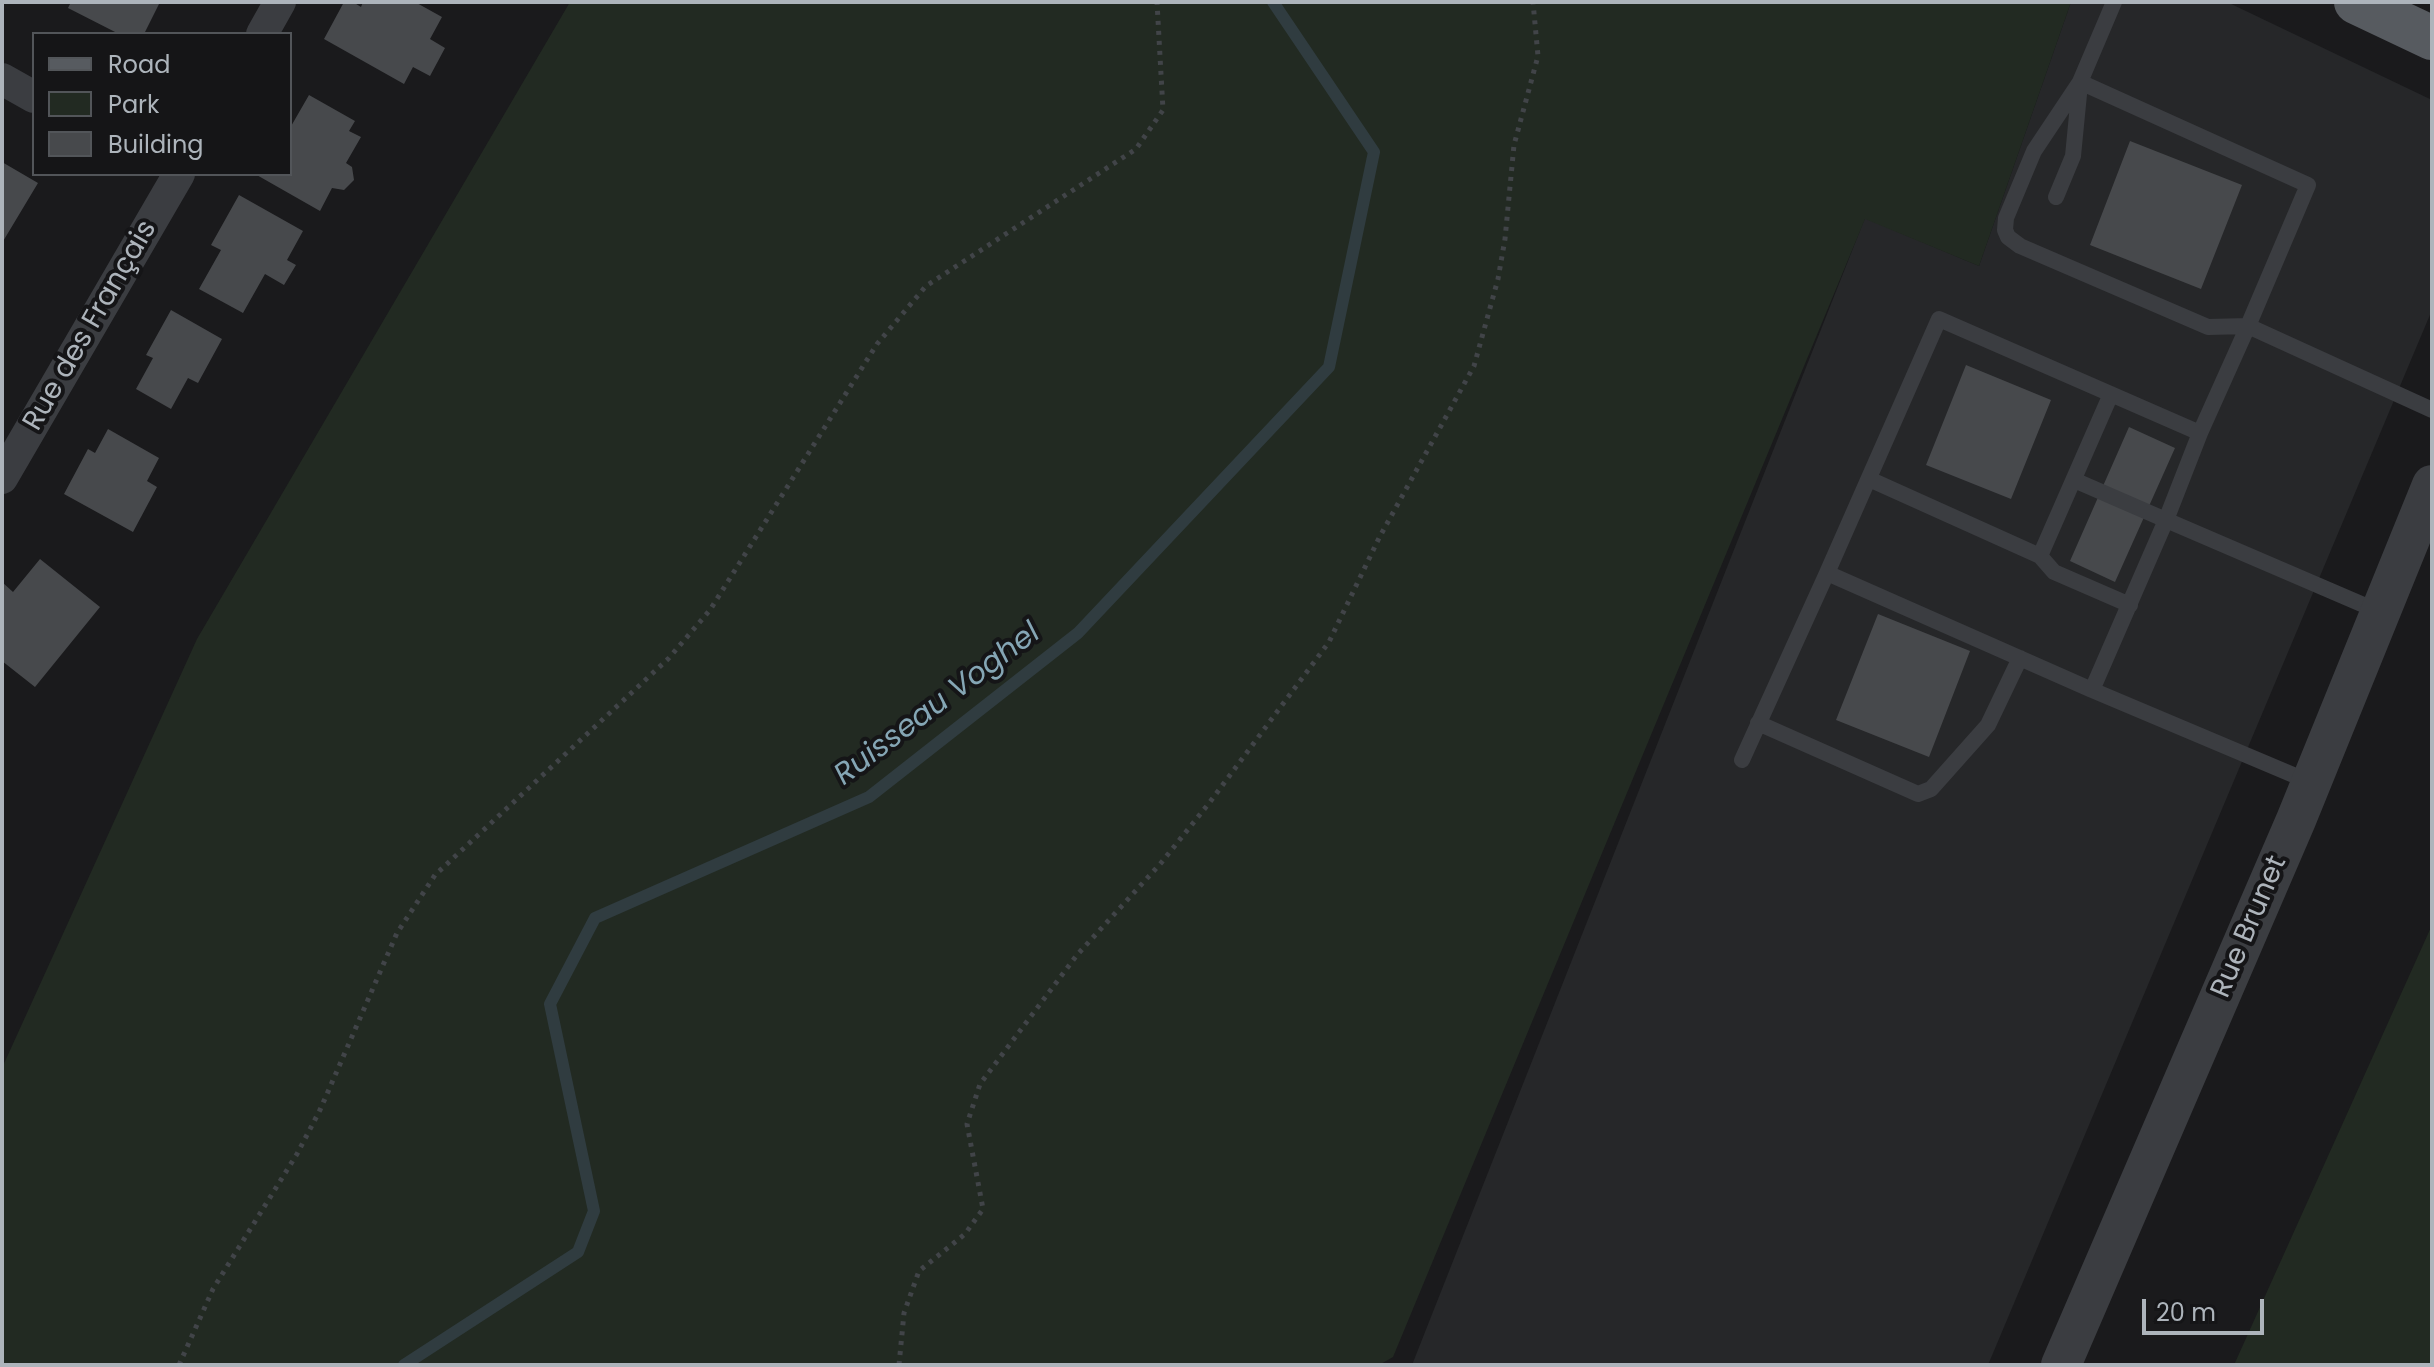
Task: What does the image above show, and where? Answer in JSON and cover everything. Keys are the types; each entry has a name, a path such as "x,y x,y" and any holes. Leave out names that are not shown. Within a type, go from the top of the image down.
{"main road":[{"path":"2356,2 2432,38"}],"street":[{"path":"263,32 280,2"},
{"path":"2,79 32,96"},
{"name":"Rue des Français","path":"2,478 176,176"},
{"name":"Rue Brunet","path":"2061,1365 2311,783 2432,485"}],"lane":[{"path":"2114,2 2080,82 2034,151 2006,218 2008,237 2020,246 2208,327 2248,326 2432,410"},
{"path":"2056,197 2073,156 2080,82"},
{"path":"2080,82 2308,185 2092,690"},
{"path":"1742,760 1939,319 2200,433"},
{"path":"2040,556 2111,394"},
{"path":"1869,479 2040,556 2054,572 2130,605"},
{"path":"2074,480 2380,612"},
{"path":"1827,573 2311,783"},
{"path":"1758,723 1918,794 1924,793 1988,725 2020,658"}],"path":[{"path":"179,1365 213,1289 308,1132 397,933 435,875 669,658 710,610 877,344 926,286 1136,149 1163,110 1157,2"},
{"path":"899,1365 904,1313 919,1271 965,1234 983,1209 967,1124 980,1084 1077,955 1161,863 1210,802 1329,642 1379,538 1474,366 1498,279 1514,145 1538,56 1533,2"}],"shaded area":[{"path":"2071,2 2227,2 2432,100 2432,310 1988,1365 1412,1365 1865,218 1979,266"}],"green space":[{"path":"570,2 2071,2 1979,266 1865,219 1393,1357 1379,1365 2,1365 2,1068 197,639"},
{"path":"2432,925 2432,1365 2234,1365"}],"building":[{"path":"71,2 160,2 145,32 115,32 68,8"},
{"path":"344,2 353,2 361,7 363,2 415,2 442,17 430,39 445,48 430,76 413,67 404,84 324,39"},
{"path":"309,95 355,121 349,131 361,137 346,163 352,167 354,180 344,190 332,188 320,211 259,176 292,176 292,125"},
{"path":"2130,141 2242,185 2201,289 2090,245"},
{"path":"2,162 38,183 2,243"},
{"path":"239,195 303,231 287,260 296,265 284,285 265,274 243,313 199,289 221,250 211,245"},
{"path":"171,310 222,339 198,383 188,378 171,409 136,389 153,358 146,355"},
{"path":"1966,365 2051,400 2011,499 1926,465"},
{"path":"2129,427 2175,448 2115,582 2070,561"},
{"path":"108,429 159,458 147,481 157,487 133,532 64,494 88,449 95,453"},
{"path":"40,559 100,607 35,687 2,661 2,582 13,592"},
{"path":"1878,614 1970,651 1929,757 1836,720"}],"waterway":[{"name":"Ruisseau Voghel","path":"404,1365 578,1252 594,1211 550,1004 595,918 869,797 1078,633 1329,367 1374,152 1273,2"}]}
